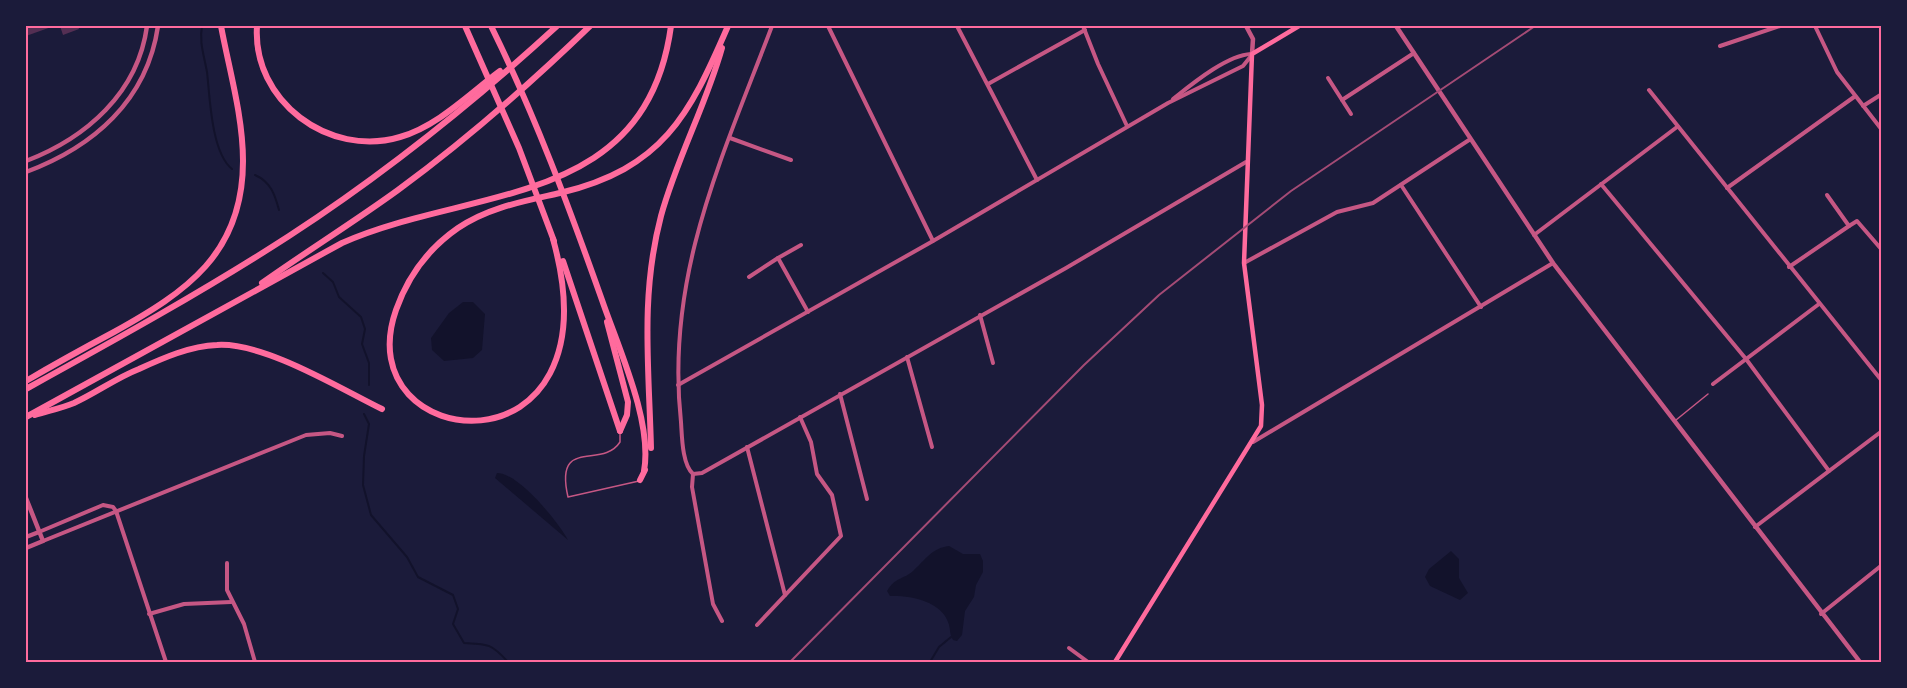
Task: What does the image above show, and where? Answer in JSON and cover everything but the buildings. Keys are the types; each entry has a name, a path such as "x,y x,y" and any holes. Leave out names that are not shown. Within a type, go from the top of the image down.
{"highway":[{"path":"26,381 177,295 202,271 221,245 237,205 243,163 240,124 221,26"},
{"path":"257,26 257,50 262,67 285,104 306,123 324,132 363,141 390,139 420,128 534,46"},
{"path":"460,26 471,42"},
{"path":"465,26 529,174 574,292 620,431"},
{"path":"491,26 528,106 568,203 602,301 644,429 647,450 645,471"},
{"path":"26,389 183,301 290,235 396,160 557,26"},
{"path":"242,298 367,212 446,153 533,80 590,26"},
{"path":"26,417 359,236 397,223 531,189 584,165 617,138 643,105 663,62 671,26"},
{"path":"553,239 563,276 566,316 557,355 538,391 512,412 481,422 454,420 424,407 399,377 390,342 399,302 421,263 450,234 482,215 597,182 620,172 646,155 670,133 691,105 728,26"},
{"path":"640,480 651,453 646,323 655,246 670,189 728,26"},
{"path":"602,301 627,402 627,415 620,431"},
{"path":"26,417 73,403 163,359 216,345 245,347 264,353 382,409"}],"main road":[{"path":"1115,663 1261,426 1262,405 1244,263 1246,162 1252,54 1299,26"}],"street":[{"path":"34,169 28,160 75,137 108,108 135,66 147,26"},
{"path":"26,172 76,150 117,115 145,70 158,26"},
{"path":"722,621 712,604 692,487 693,474 688,469 683,441 678,385 679,328 686,275 698,228 772,26"},
{"path":"828,26 933,241"},
{"path":"957,26 1037,180"},
{"path":"678,385 933,241 1168,103 1243,66 1252,54 1253,39 1246,26"},
{"path":"1396,26 1552,263 1860,663"},
{"path":"1720,46 1780,26"},
{"path":"1815,26 1828,57 1854,97 1881,130"},
{"path":"988,84 1084,28 1127,127"},
{"path":"1342,100 1414,53"},
{"path":"1168,103 1198,80 1240,56 1252,54"},
{"path":"1328,78 1351,114"},
{"path":"1649,90 1881,381"},
{"path":"1863,106 1881,94"},
{"path":"1727,188 1854,97"},
{"path":"1533,236 1677,127"},
{"path":"730,138 791,160"},
{"path":"1244,263 1337,212 1368,205 1469,140"},
{"path":"693,474 702,473 1246,162"},
{"path":"1601,184 1746,359 1829,471"},
{"path":"1401,185 1481,307"},
{"path":"1827,195 1850,226"},
{"path":"1789,267 1857,221 1881,250"},
{"path":"749,277 801,245"},
{"path":"778,258 808,312"},
{"path":"1252,442 1552,263"},
{"path":"1713,384 1819,304"},
{"path":"980,315 993,363"},
{"path":"907,357 932,447"},
{"path":"840,394 867,499"},
{"path":"757,625 841,536 832,495 816,474 811,442 800,417"},
{"path":"1755,527 1881,431"},
{"path":"26,548 306,435 330,433 342,436"},
{"path":"747,447 784,595"},
{"path":"26,498 43,541"},
{"path":"26,537 103,505 113,507 166,663"},
{"path":"227,563 225,581 232,602 244,624 255,663"},
{"path":"1821,614 1881,565"},
{"path":"149,614 184,604 232,602"},
{"path":"1069,648 1088,663"}],"lane":[{"path":"1675,421 1708,394"},
{"path":"620,431 620,442 614,448 579,457 567,466 564,478 568,497 640,480"}],"shaded area":[{"path":"463,302 473,302 485,314 482,350 473,358 444,361 432,350 431,338 449,313"},
{"path":"497,473 506,475 526,489 547,511 568,540 495,478"},
{"path":"949,546 963,554 980,554 983,561 983,572 976,585 974,597 965,611 962,635 957,641 951,636 944,615 932,604 915,598 890,596 887,591 897,580 910,573 933,552"},
{"path":"1451,551 1459,559 1459,578 1468,593 1460,600 1430,586 1425,577 1429,569"}],"waterway":[{"path":"202,26 201,43 216,137 225,161 232,169"},
{"path":"255,175 269,185 279,210"},
{"path":"323,273 333,282 339,297 361,317 365,329 362,344 369,363 369,385"},
{"path":"364,414 369,424 364,456 363,485 371,515 407,557 418,577 453,595 458,609 453,624 464,643 488,646 508,662"},
{"path":"930,662 939,647 951,637"}],"railway":[{"path":"790,662 1084,365 1159,295 1291,191 1535,26"}]}
